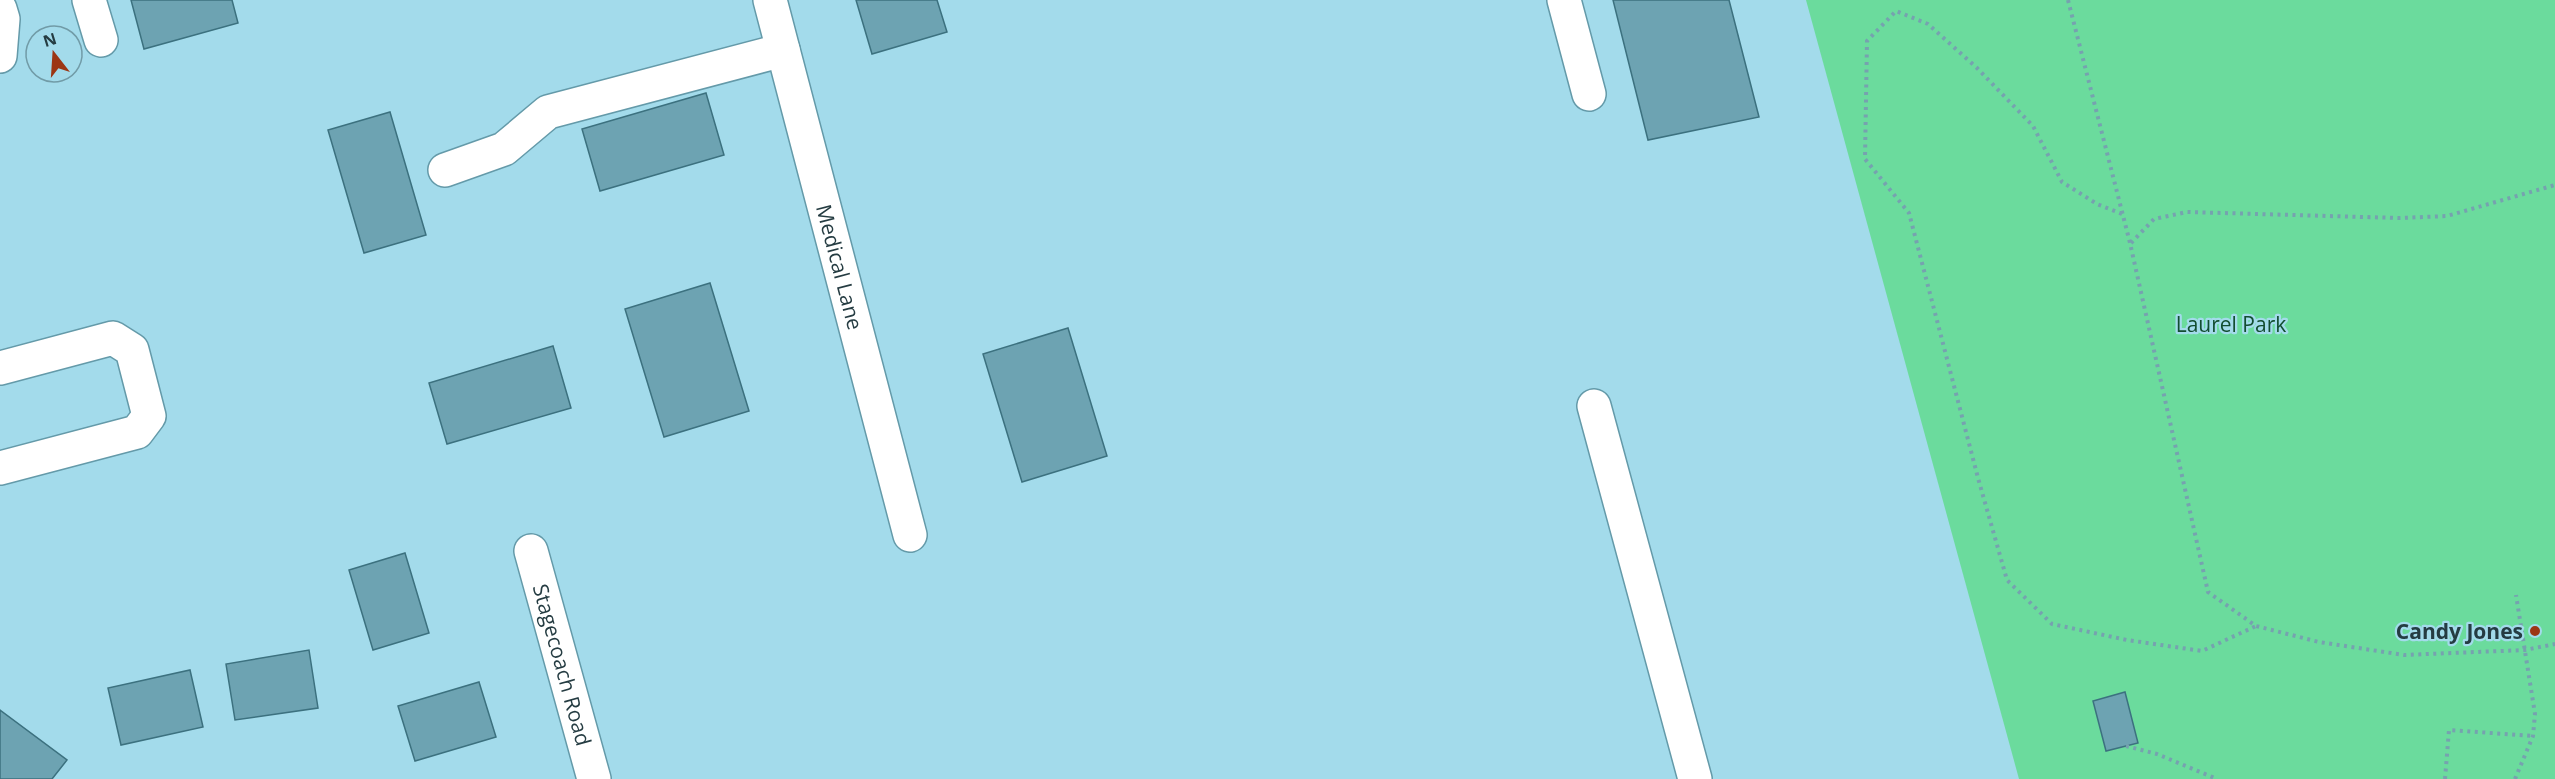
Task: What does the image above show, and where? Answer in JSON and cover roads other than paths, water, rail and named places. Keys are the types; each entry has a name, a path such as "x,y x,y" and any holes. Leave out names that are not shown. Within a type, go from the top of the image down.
{"street":[{"path":"89,0 101,40"},
{"name":"Medical Lane","path":"770,0 910,535"},
{"path":"1564,0 1589,94"},
{"path":"0,9 3,19 0,56"},
{"path":"445,170 504,149 548,112 783,50"},
{"path":"0,368 113,338 132,350 149,416 137,432 0,468"},
{"path":"1594,406 1695,779"},
{"name":"Stagecoach Road","path":"531,551 594,779"}],"place":[{"name":"Candy Jones","path":"2535,631"}],"park label":[{"name":"Laurel Park","path":"2231,324"}]}
